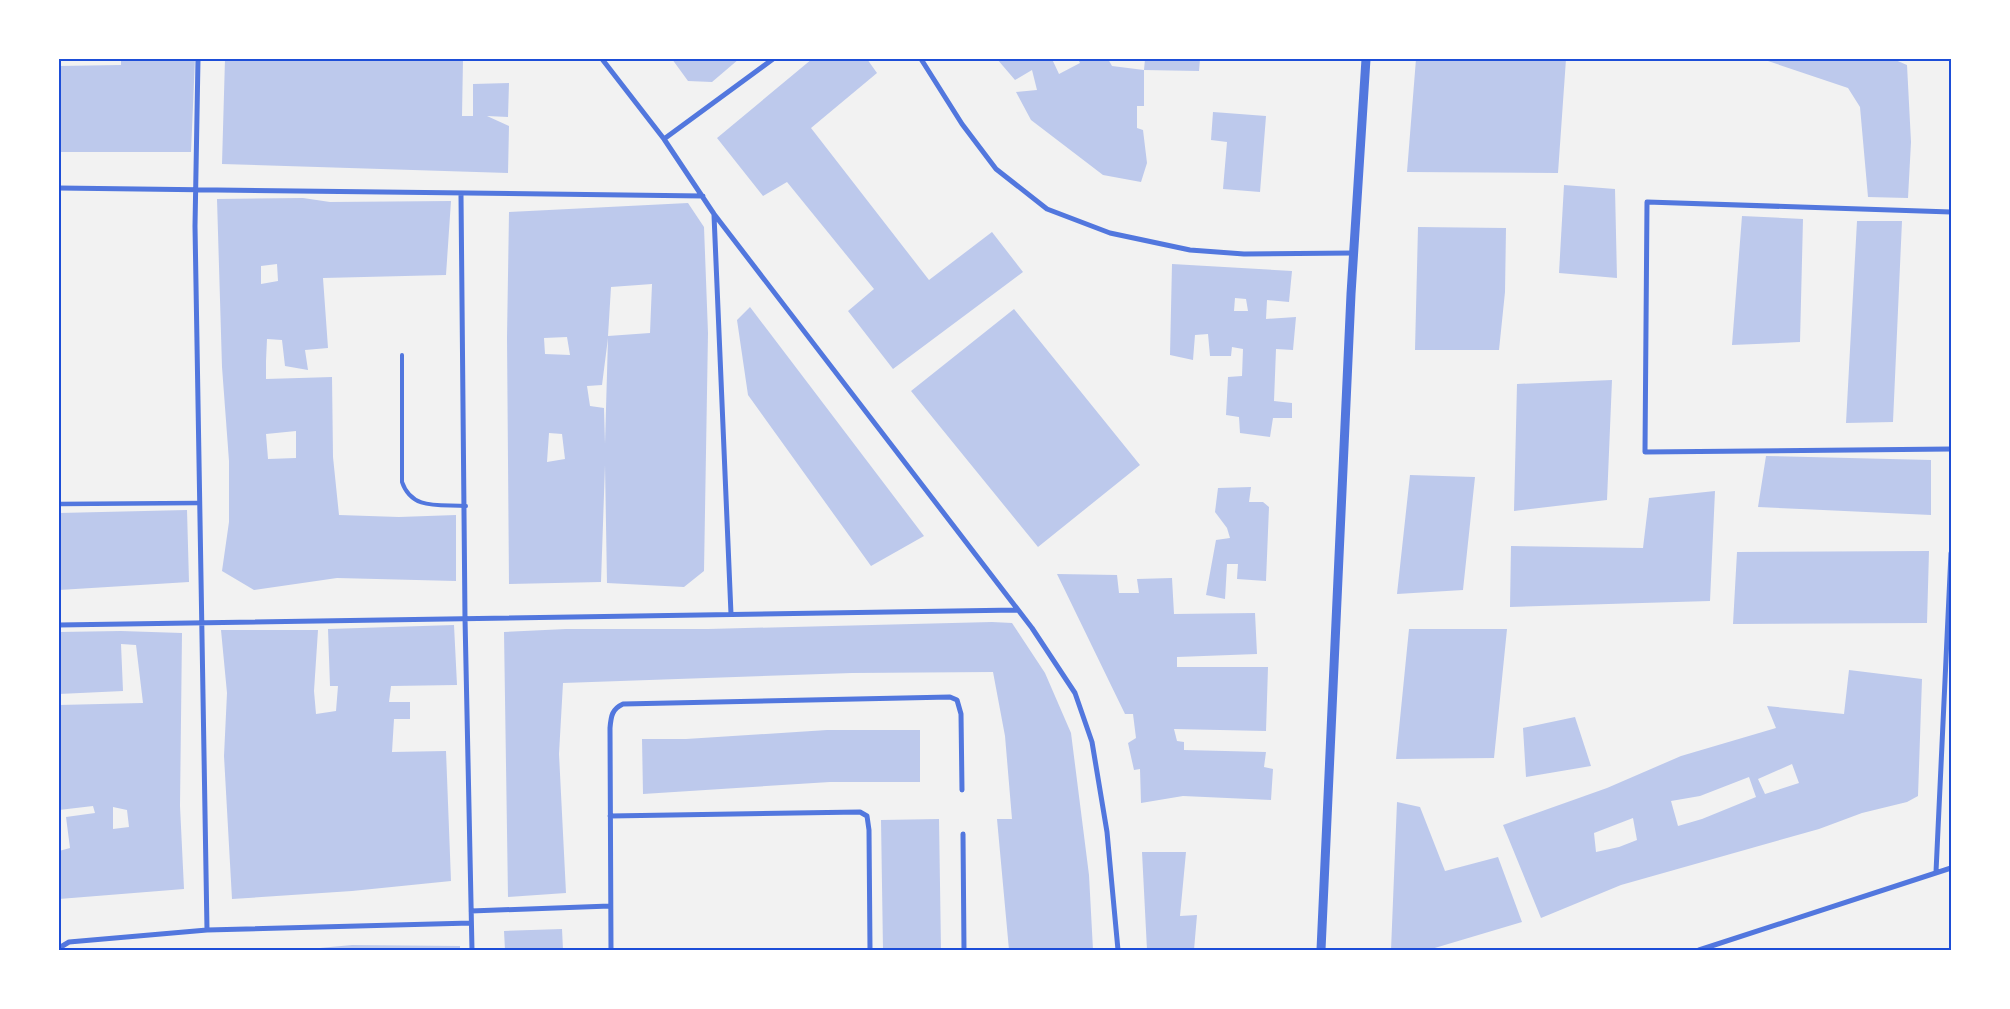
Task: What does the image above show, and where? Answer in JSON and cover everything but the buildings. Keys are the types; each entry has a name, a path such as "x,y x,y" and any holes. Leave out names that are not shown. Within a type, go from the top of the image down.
{"street":[{"path":"198,59 195,190 198,503 207,930"},
{"path":"602,59 664,139 714,214 1018,610 1075,693 1092,742 1107,832 1118,950"},
{"path":"664,139 773,59"},
{"path":"920,59 962,124 996,169 1047,209 1110,233 1190,250 1244,254 1354,253"},
{"path":"1321,950 1354,253 1366,59"},
{"path":"59,188 461,195 703,196"},
{"path":"461,195 466,506 465,618 472,950"},
{"path":"1951,212 1647,202 1645,452 1951,449"},
{"path":"714,214 731,614"},
{"path":"59,504 198,503"},
{"path":"1936,872 1951,553"},
{"path":"59,625 1018,610"},
{"path":"611,950 611,716 615,708 633,702 950,697 957,700 961,714 962,790"},
{"path":"610,816 860,812 867,816 869,822 870,950"},
{"path":"963,834 964,950"},
{"path":"1699,950 1951,868"},
{"path":"471,911 610,906"},
{"path":"59,948 69,942 207,930 471,923"}],"lane":[{"path":"402,355 402,482 406,492 414,501 422,504 466,506"}]}
